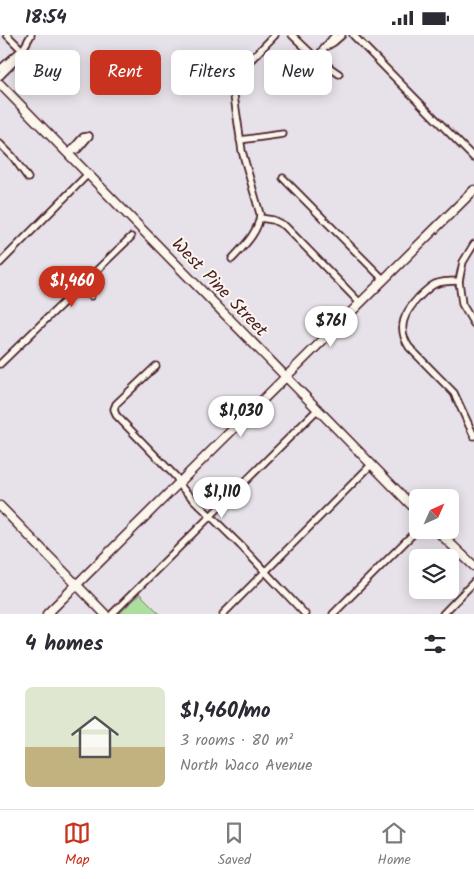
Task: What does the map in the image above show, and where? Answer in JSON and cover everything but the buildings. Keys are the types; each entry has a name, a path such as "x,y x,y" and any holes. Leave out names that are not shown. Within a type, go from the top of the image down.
{"street":[{"path":"7,35 22,50 30,35"},
{"path":"232,259 254,232 260,218 259,206 240,140 233,89 235,79 241,69 275,35"},
{"path":"292,35 308,50"},
{"path":"323,50 335,35"},
{"path":"327,46 342,35"},
{"path":"353,35 474,158"},
{"path":"0,69 15,56"},
{"path":"0,76 15,61"},
{"path":"332,69 339,74"},
{"name":"West Pine Street","path":"0,84 409,503"},
{"path":"240,140 283,134"},
{"path":"0,143 28,178"},
{"path":"0,263 88,174"},
{"path":"283,178 384,280"},
{"path":"47,614 474,190"},
{"path":"260,218 273,220 285,226 360,303"},
{"path":"0,364 131,237"},
{"path":"474,244 463,262 459,281 462,304 474,324"},
{"path":"459,281 441,282 429,287 408,310 404,320 404,334 408,344 456,396 474,436"},
{"path":"80,285 91,296"},
{"path":"156,366 116,404 114,409 119,419 166,466 183,489 305,614"},
{"path":"112,614 317,410"},
{"path":"223,614 371,465"},
{"path":"0,506 101,612"},
{"path":"333,614 409,538"},
{"path":"446,539 474,566"},
{"path":"443,614 474,582"}],"green space":[{"path":"140,594 160,614 119,614"}]}
